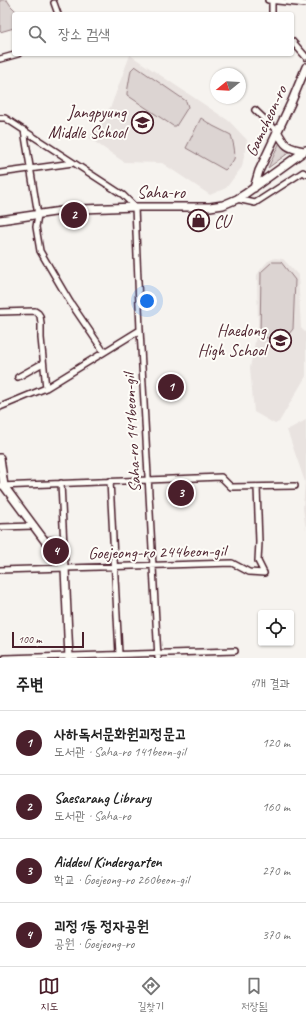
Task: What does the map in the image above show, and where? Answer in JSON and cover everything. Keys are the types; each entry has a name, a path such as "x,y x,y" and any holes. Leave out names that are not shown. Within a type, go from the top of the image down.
{"main road":[{"name":"Gamcheon-ro","path":"254,188 259,171 306,67"},
{"path":"277,131 287,146 296,150 305,150"},
{"name":"Saha-ro","path":"0,220 83,209 210,207 238,199 305,150"},
{"path":"0,458 2,486 65,568 69,657"}],"street":[{"path":"272,12 270,0 306,4"},
{"path":"54,2 57,12"},
{"path":"294,43 306,57"},
{"path":"0,59 12,56"},
{"path":"255,110 277,131"},
{"path":"0,118 5,118 123,195 135,207"},
{"path":"24,130 38,215 36,227 40,251 70,302 104,352"},
{"path":"0,173 72,162"},
{"path":"238,199 255,203 305,172"},
{"name":"Saha-ro 141beon-gil","path":"135,207 140,330 158,656"},
{"path":"0,312 35,311 40,316 46,388"},
{"path":"0,407 46,388 140,330"},
{"path":"18,377 43,363"},
{"path":"2,486 221,477 231,487 294,486"},
{"path":"110,481 119,654"},
{"path":"60,483 65,568"},
{"name":"Goejeong-ro 244beon-gil","path":"0,570 232,563 249,572 264,573 258,561 259,542 257,486"},
{"path":"0,528 34,526"},
{"path":"5,658 69,657 119,654 158,656 235,650"}],"shaded area":[{"path":"0,0 7,0 17,12 12,12 12,29 0,32"},
{"path":"130,56 132,56 229,121 247,140 242,167 226,188 210,195 162,163 124,162 89,138 111,106"},
{"path":"135,66 186,101 188,107 176,126 173,126 127,95 131,70"},
{"path":"201,118 231,135 235,156 225,170 186,148"},
{"path":"280,142 284,148 291,151 268,168"},
{"name":"Haedong High School","path":"275,258 283,259 298,275 301,328 306,333 306,376 279,422 275,424 254,412 250,368 258,326 257,275 268,261"},
{"path":"272,262 281,262 295,280 293,329 282,342 260,336 261,272"},
{"path":"306,420 306,530 303,508 305,482 287,430"},
{"path":"41,536 60,536 61,565"}],"place":[{"name":"Jangpyung Middle School","path":"142,122"},
{"name":"Saesarang Library","path":"74,215"},
{"name":"CU","path":"199,221"},
{"name":"Haedong High School","path":"281,340"},
{"name":"사하독서문화원괴정문고","path":"171,387"},
{"name":"Aiddeul Kindergarten","path":"181,493"},
{"name":"괴정1동 정자공원","path":"56,551"}]}
